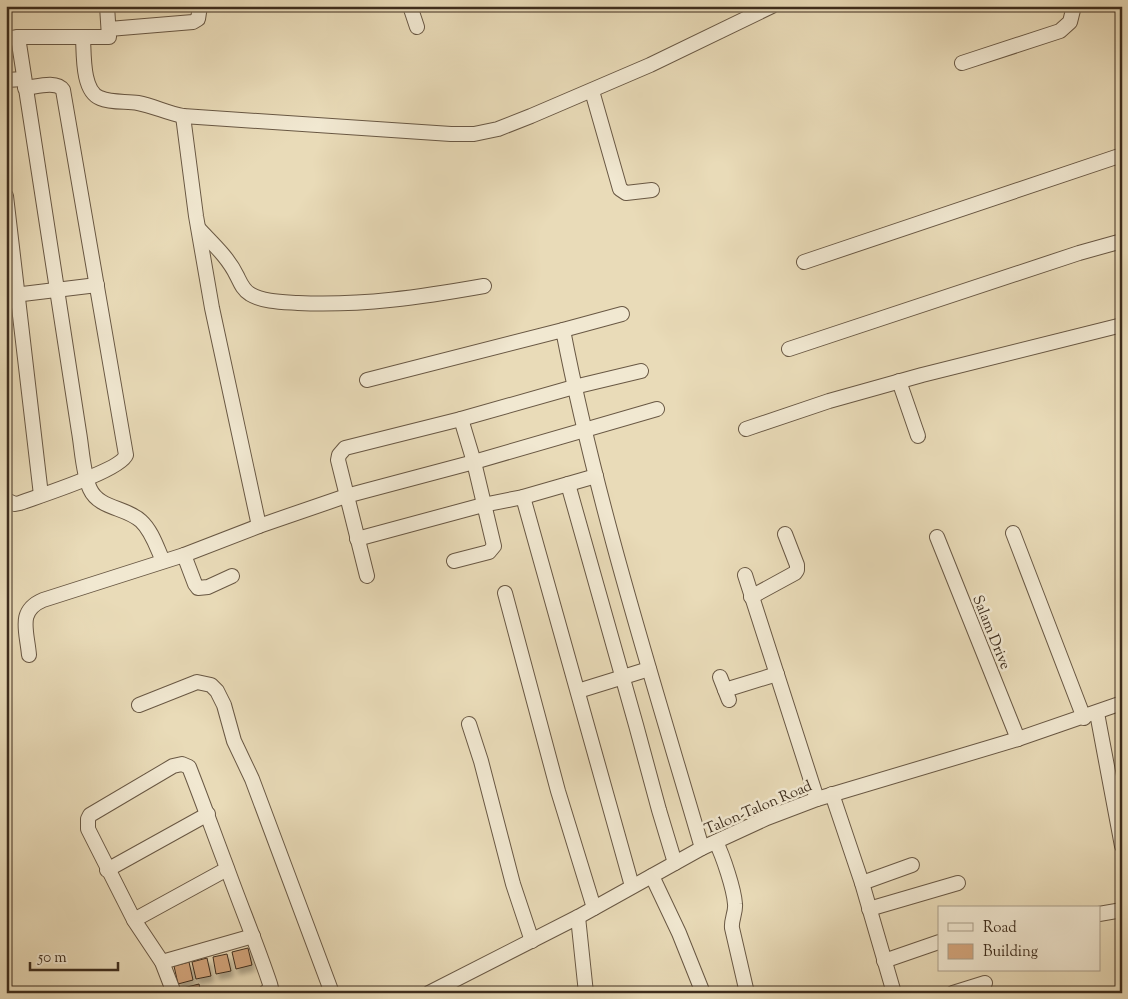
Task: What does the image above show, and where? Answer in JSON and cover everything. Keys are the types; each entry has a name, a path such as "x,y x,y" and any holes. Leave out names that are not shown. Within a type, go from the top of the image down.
{"street":[{"path":"107,6 110,37 12,38 24,83 89,489 102,503 140,520 147,528 163,561"},
{"path":"108,29 193,22 198,19 200,6"},
{"path":"410,6 417,27"},
{"path":"83,38 88,84 98,98 110,101 152,105 183,116 474,134 512,124 592,90 772,6"},
{"path":"962,63 1060,31 1070,22 1074,6"},
{"path":"6,80 59,85 63,90 126,455 122,462 87,479 20,503 15,504 6,500"},
{"path":"592,90 620,189 626,193 652,190"},
{"path":"183,116 198,228 212,308 259,526"},
{"path":"804,262 1122,155"},
{"path":"6,196 12,295 41,495"},
{"path":"198,228 225,257 248,293 256,297 283,302 315,304 372,303 422,297 484,286"},
{"path":"789,349 1122,240"},
{"path":"12,295 97,285"},
{"path":"367,380 622,314"},
{"path":"746,429 899,381 1122,325"},
{"path":"563,330 574,387 596,476 649,669 702,848"},
{"path":"367,576 338,460 339,455 345,448 641,371"},
{"path":"899,381 918,436"},
{"path":"30,655 26,614 33,604 184,555 259,526 346,496 474,462 657,409"},
{"path":"454,561 489,552 494,546 474,462 461,419"},
{"path":"357,539 483,505 523,497 596,476"},
{"path":"568,484 675,863"},
{"path":"523,497 632,886"},
{"path":"1013,533 1090,715 1122,846"},
{"path":"751,597 797,570 797,565 785,534"},
{"name":"Salam Drive","path":"937,537 1018,738"},
{"path":"184,555 198,588 208,587 232,576"},
{"path":"745,575 817,800"},
{"path":"505,593 558,791 594,908"},
{"path":"578,691 649,669"},
{"path":"725,689 777,674"},
{"path":"139,705 197,682 211,685 217,691 224,705 234,741 252,779 332,993"},
{"name":"Talon-Talon Road","path":"429,993 532,941 702,848 767,818 832,794 1018,738 1122,703"},
{"path":"469,724 482,762 513,884 532,941"},
{"path":"174,993 162,962 134,920 107,870 88,829 88,819 90,815 173,766 182,764 188,767 208,814 227,870 254,936 271,988 265,993"},
{"path":"832,794 862,883 894,993"},
{"path":"107,870 208,814"},
{"path":"716,842 721,852 735,905 732,928 747,993"},
{"path":"862,883 912,865"},
{"path":"134,920 227,870"},
{"path":"652,876 679,933 703,993"},
{"path":"869,909 958,883"},
{"path":"1100,914 1122,910"},
{"path":"578,916 586,993"},
{"path":"162,962 254,936"},
{"path":"884,961 938,942"},
{"path":"953,993 984,983"}],"building":[{"path":"248,948 252,965 236,969 232,952"},
{"path":"227,954 231,971 216,974 213,957"},
{"path":"207,958 211,976 196,979 192,962"},
{"path":"189,962 193,980 178,984 174,966"},
{"path":"199,984 201,993 184,993 183,988"}]}
